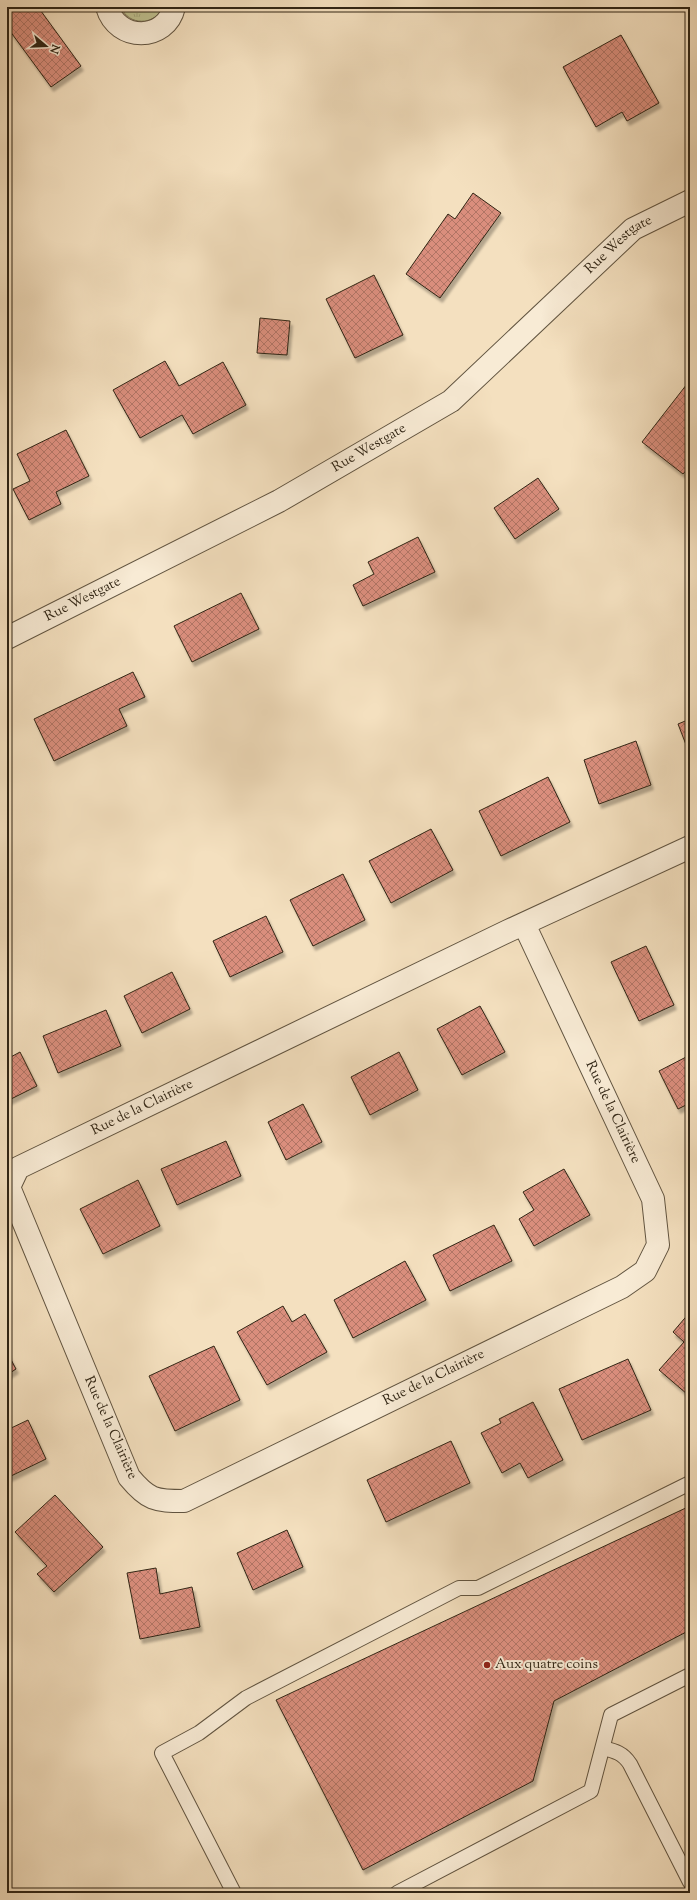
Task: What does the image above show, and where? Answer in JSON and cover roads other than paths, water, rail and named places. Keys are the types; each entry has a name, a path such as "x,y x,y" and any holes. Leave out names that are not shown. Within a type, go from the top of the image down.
{"street":[{"path":"108,7 116,24 126,31 137,34 149,33 160,28 169,20 174,7"},
{"name":"Rue Westgate","path":"7,638 279,501 451,401 633,229 690,201"},
{"name":"Rue de la Clairière","path":"524,924 653,1199 658,1245 644,1271 622,1287 184,1501 160,1501 142,1493 129,1477 9,1187 18,1168 524,924 690,847"}],"lane":[{"path":"234,1893 162,1753 199,1733 246,1698 459,1588 478,1588 690,1483"},
{"path":"397,1893 592,1792 611,1715 690,1675"},
{"path":"603,1748 616,1751 626,1758 630,1764 690,1882"}],"place":[{"name":"Aux quatre coins","path":"487,1665"}]}
